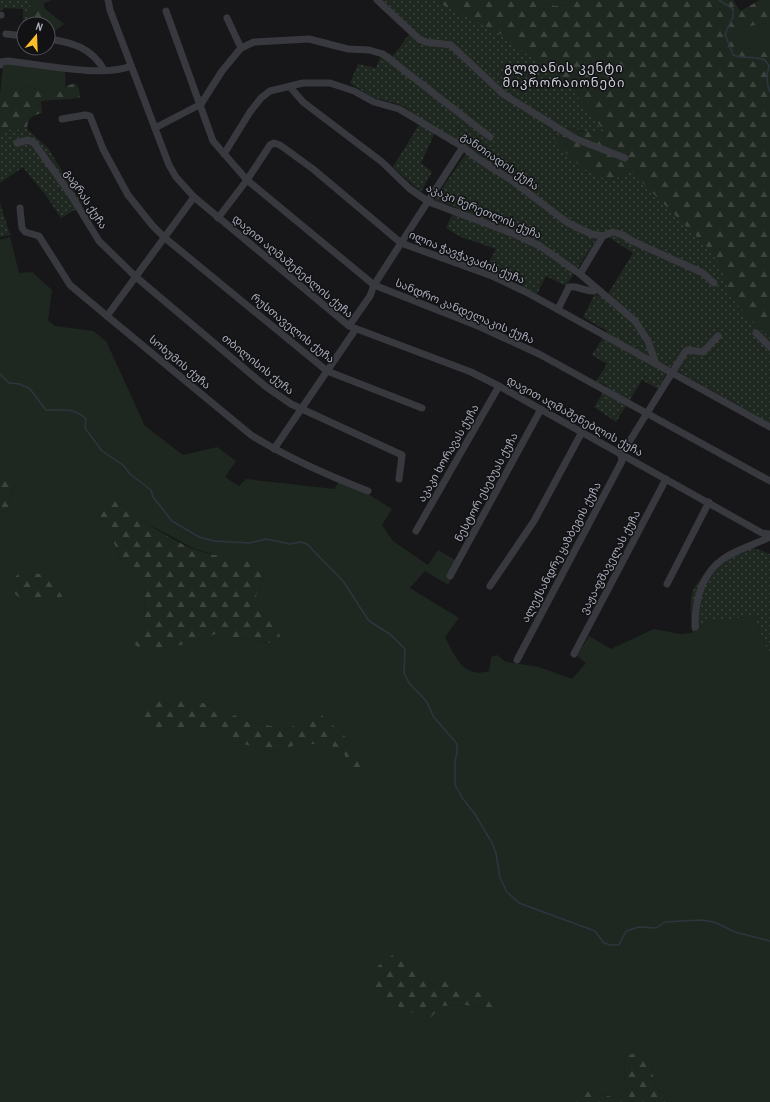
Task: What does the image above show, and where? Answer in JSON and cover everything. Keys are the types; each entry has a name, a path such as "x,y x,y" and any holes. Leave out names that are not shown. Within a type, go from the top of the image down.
{"street":[{"name":"დავით აღმაშენებლის ქუჩა","path":"108,0 110,10 131,66 176,177 194,197 218,218 352,328 471,372 541,409 621,455 770,536"},
{"path":"377,0 420,39 426,42 452,45 502,94 576,139 625,158"},
{"name":"სანდრო კანდელაკის ქუჩა","path":"166,11 213,141 247,180 374,285 478,326 539,354 770,481"},
{"path":"227,18 241,48"},
{"path":"6,34 16,35"},
{"path":"155,128 200,104 222,71 241,48 254,42 309,39 348,49 369,50 383,54 490,137"},
{"path":"56,40 69,42 87,50 101,63 104,70"},
{"path":"0,63 8,61 94,70 121,70 131,66"},
{"name":"განთიადის ქუჩა","path":"224,154 261,98 270,91 303,83 330,83 374,102 399,109 463,147 511,180 568,223 591,234 603,236 613,232 623,235 632,241 703,273 714,283"},
{"name":"აკაკი წერეთლის ქუჩა","path":"290,87 303,102 382,162 410,189 428,202 514,234 540,246 580,274 636,321 648,341 656,364"},
{"name":"რუსთაველის ქუჩა","path":"62,119 85,115 90,116 103,149 128,195 152,225 165,238 327,371 422,408"},
{"name":"გაგრას ქუჩა","path":"17,143 28,140 34,144 71,195 99,241 136,277"},
{"name":"ილია ჭავჭავაძის ქუჩა","path":"218,218 247,180 270,145 274,143 280,145 314,169 401,243 492,276 558,309 770,427"},
{"path":"274,449 327,371 370,296 374,285 463,147"},
{"path":"107,316 194,197"},
{"name":"სოხუმის ქუჩა","path":"20,208 22,228 24,232 39,236 70,285 251,435 274,449 323,474 368,491"},
{"path":"580,274 603,236"},
{"name":"თბილისის ქუჩა","path":"136,277 265,386 301,410 402,455 399,479"},
{"path":"558,309 569,287 578,287 591,292 596,288"},
{"path":"756,333 770,347"},
{"name":"ალექსანდრე ყაზბეგის ქუჩა","path":"517,660 622,462 621,455 688,350 703,352 718,336"},
{"name":"აკაკი ხორავას ქუჩა","path":"416,531 499,386"},
{"name":"ნესტორ ესებუას ქუჩა","path":"450,576 541,409"},
{"path":"490,586 534,521 582,432"},
{"name":"ვაჟა-ფშაველას ქუჩა","path":"574,654 666,479"},
{"path":"667,584 709,502"},
{"path":"695,627 696,601 705,579 722,559 770,536"}],"green space":[{"path":"0,0 32,0 28,12 31,16 23,16 23,9 5,8 0,11"},
{"path":"32,0 52,0 44,3 44,8 54,16 31,16 28,12"},
{"path":"382,0 433,0 501,34 571,89 602,128 604,134 565,128 555,142 576,162 592,174 610,179 622,176 630,170 712,252 725,276 731,297 751,321 770,337 770,423 670,367 658,389 642,380 616,422 594,407 607,386 596,381 607,364 592,355 607,331 583,317 595,294 605,299 633,253 601,232 566,286 546,276 537,294 514,281 485,270 496,249 461,237 446,228 456,207 434,200 470,148 437,128 421,163 432,172 421,192 393,167 422,120 401,105 372,97 350,83 358,64 376,68 383,50 393,56 413,29"},
{"path":"433,0 529,0 556,6 571,5 570,0 733,0 740,11 760,0 770,0 770,23 745,28 732,36 742,47 768,53 770,58 770,337 751,321 731,297 725,276 630,170 619,177 610,179 592,174 575,162 554,142 565,128 585,132"},
{"path":"529,0 570,0 571,5 556,6"},
{"path":"56,18 64,24 56,30"},
{"path":"770,23 770,58 767,53 742,47 732,36 745,28"},
{"path":"8,63 65,70 66,93 58,91 45,91 28,87 0,95 3,65"},
{"path":"75,83 79,89 80,98 41,101 42,113 30,119 27,129 8,130 0,137 0,94 28,87 45,91 58,91 66,93 66,86"},
{"path":"27,129 48,148 83,205 61,218 47,197 23,167 0,183 0,137 8,130"},
{"path":"0,203 10,235 0,237"},
{"path":"10,237 19,273 32,272 52,290 48,320 55,326 93,331 106,341 145,426 183,455 217,447 236,461 225,477 239,486 246,479 335,489 338,482 368,494 392,509 382,525 393,541 428,565 438,550 460,563 448,585 425,571 410,588 459,618 445,637 456,658 466,669 480,673 489,671 491,657 497,655 506,662 539,667 572,679 586,663 577,656 589,636 611,649 654,629 680,634 692,633 707,622 754,616 770,657 770,1102 672,1102 655,1086 650,1059 625,1056 624,1093 621,1099 582,1090 562,1102 0,1102 0,511 7,512 15,485 0,474 0,240","holes":["112,500 148,524 195,549 216,555 263,578 256,596 271,613 275,644 216,634 181,645 146,651 131,643 144,620 145,590 121,561 113,540 98,515","197,701 222,709 248,722 288,729 318,712 360,767 344,752 328,744 298,744 275,752 231,741 205,727","414,963 422,974 494,1010 466,1005 442,1006"]},
{"path":"0,474 15,484 7,512 0,511"},
{"path":"112,499 153,527 186,546 210,554 251,560 263,578 256,596 271,613 281,639 276,644 216,634 181,645 146,651 131,643 144,620 145,590 121,561 113,540 98,515"},
{"path":"751,547 770,554 770,657 754,616 707,622 692,633 691,598 699,581 724,561"},
{"path":"18,574 41,574 50,578 63,598 32,601 21,598 15,594 10,584"},
{"path":"169,699 197,701 222,709 248,722 288,729 318,712 352,743 360,767 348,769 344,752 328,744 298,744 275,752 231,741 205,727 156,727 142,718 145,705"},
{"path":"394,954 414,963 422,974 483,994 495,1010 466,1005 442,1006 428,1020 387,1001 372,986 378,966"},
{"path":"640,1052 650,1059 655,1086 672,1102 562,1102 582,1090 621,1099 624,1093 625,1056"}],"waterway":[{"path":"719,0 733,9 733,17 725,34 733,55 765,60 769,66 767,79 770,92"},
{"path":"0,374 9,383 20,384 30,389 46,410 72,411 86,419 85,428 102,451 123,465 130,474 151,490 153,497 172,521 199,537 214,541 250,543 266,539 290,544 300,542 307,544 343,581 369,621 390,634 405,649 404,673 409,683 427,702 433,716 457,744 455,760 455,785 463,799 475,814 492,843 496,853 500,878 507,892 519,903 595,931 604,943 611,945 619,945 626,931 639,927 656,928 665,922 701,920 714,922 735,932 770,941"}],"district":[{"name":"გლდანის კენტი მიკრორაიონები","path":"564,74"}]}
